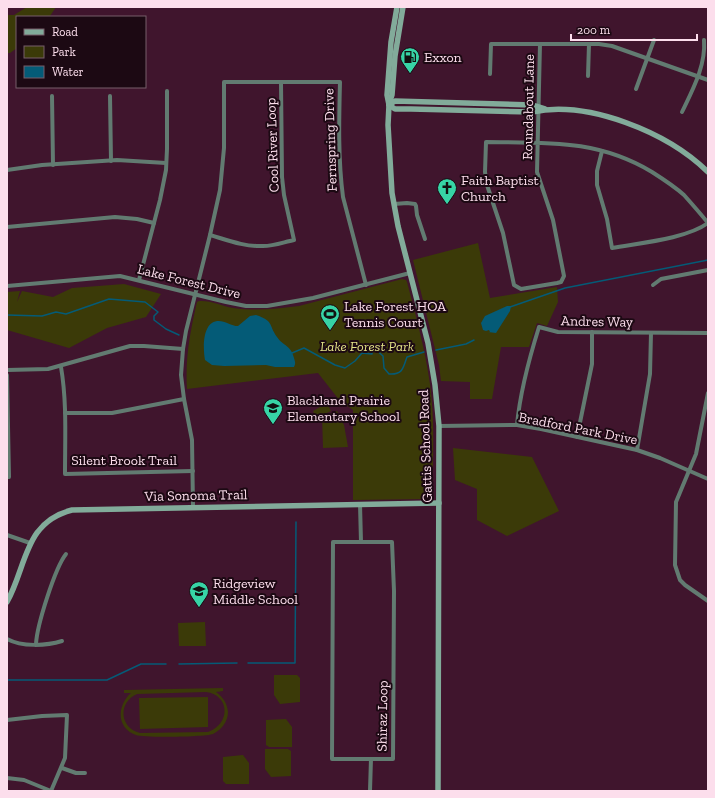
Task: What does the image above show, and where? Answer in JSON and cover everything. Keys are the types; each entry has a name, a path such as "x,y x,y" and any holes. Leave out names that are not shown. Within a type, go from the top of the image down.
{"street":[{"name":"Gattis School Road","path":"397,7 390,54 387,95 389,105 390,165 394,204 431,360 439,426 438,791"},
{"name":"Gattis School Road","path":"389,105 392,95 394,67 403,7"},
{"path":"636,89 654,40"},
{"path":"682,112 701,70 704,55 704,40"},
{"path":"490,74 491,44 606,44 708,80"},
{"name":"Roundabout Lane","path":"538,143 486,142 485,172 487,185 503,233 513,281 517,287 521,289 557,283 560,282 564,276 553,220 537,172 538,143 538,109 540,44"},
{"path":"588,76 589,44"},
{"name":"Fernspring Drive","path":"193,507 192,440 181,375 183,349 220,190 222,169 224,82 340,82 339,117 341,184 366,285"},
{"name":"Cool River Loop","path":"210,235 250,246 271,246 294,240 284,195 282,177 281,83"},
{"path":"139,280 163,186 166,163 167,91"},
{"path":"52,96 53,165"},
{"path":"110,96 111,161"},
{"path":"538,109 532,105 453,102 395,101 389,105 395,109 532,112 538,109 545,109 585,112 631,124 661,138 694,160 708,172"},
{"path":"452,110 453,102"},
{"path":"484,111 485,104"},
{"path":"538,143 574,145 602,151 638,164 664,179 684,195 708,223 702,228 688,233 612,248 597,185 597,171 602,151"},
{"path":"7,170 42,165 111,161 137,160 166,163"},
{"path":"394,204 415,204 425,239"},
{"path":"7,227 116,217 154,223"},
{"path":"653,285 661,279 708,270"},
{"name":"Lake Forest Drive","path":"7,286 124,276 246,306 267,306 313,298 410,273"},
{"name":"Andres Way","path":"517,425 528,361 539,327 558,332 708,333"},
{"path":"577,438 592,364 592,332"},
{"path":"637,450 650,374 651,333"},
{"path":"7,370 48,369 61,367 130,346 183,349"},
{"name":"Silent Brook Trail","path":"61,367 64,384 65,474 193,471"},
{"path":"7,375 9,477 7,477"},
{"path":"708,393 696,454 676,502 675,565 677,573 685,585 708,601"},
{"path":"65,413 112,413 184,399"},
{"name":"Bradford Park Drive","path":"439,426 517,425 637,450 660,458 708,479"},
{"name":"Via Sonoma Trail","path":"7,602 30,543 39,529 55,516 72,510 439,503"},
{"path":"360,504 361,542"},
{"path":"7,535 30,543"},
{"name":"Shiraz Loop","path":"333,542 361,542 392,542 394,579 393,758 332,759 333,542"},
{"path":"36,644 38,627 60,564 66,554"},
{"path":"7,639 19,643 36,644 52,644 62,641"},
{"path":"7,720 67,715 65,758 51,791 24,780 7,778"},
{"path":"370,791 371,759"},
{"path":"62,768 76,773 85,772"}],"green space":[{"path":"27,7 56,7 50,16 16,16 16,49 10,53 7,53 7,15 14,15"},
{"path":"478,243 490,298 557,287 558,302 547,326 537,323 529,347 501,347 492,399 470,399 470,382 441,381 439,365 413,260"},
{"name":"Lake Forest Park","path":"402,279 406,280 407,282 423,345 430,384 433,412 433,440 432,496 429,499 353,500 353,410 340,401 318,373 187,389 189,346 197,302 207,301 241,309 282,308 299,306"},
{"path":"124,284 161,294 146,317 107,328 69,348 7,330 7,292 20,291 17,302 22,291 53,297 72,288"},
{"path":"327,403 331,411 316,418 313,411"},
{"path":"337,411 344,425 348,447 323,448 322,416"},
{"path":"453,448 532,457 559,511 507,536 477,520 477,489 455,480"},
{"path":"205,622 206,646 179,646 178,623"},
{"path":"274,675 297,675 300,678 300,702 280,704 274,695"},
{"path":"223,688 223,691 216,692 226,703 228,716 224,725 213,734 161,737 136,735 129,732 122,722 121,710 126,698 131,693 124,693 124,690","holes":["206,692 214,694 220,698 223,704 225,710 224,717 216,728 208,732 140,733 133,730 125,721 124,709 126,703 137,694"]},
{"path":"208,697 208,727 140,729 139,698"},
{"path":"286,719 292,727 292,747 269,747 266,745 266,720"},
{"path":"265,749 288,749 291,751 291,776 271,777 265,769"},
{"path":"243,755 249,763 249,784 226,784 223,781 223,757"}],"water":[{"path":"507,306 511,306 510,311 496,333 488,332 490,332 489,330 483,330 481,323 485,316"},
{"path":"256,315 266,319 270,323 279,340 291,350 295,362 294,367 275,367 266,365 224,366 212,365 205,360 204,343 206,331 212,323 220,321 238,326 250,316"}],"waterway":[{"path":"510,307 565,288 708,260"},
{"path":"7,315 42,316 56,312 66,314 109,299 145,302 158,312 154,316 154,320 166,329 179,335"},
{"path":"436,350 466,344 474,340"},
{"path":"292,353 304,348 335,365 345,368 355,361 362,353 372,354 372,349 375,349 383,356 384,368 389,374 394,374 402,370 407,357 424,352"},
{"path":"248,663 295,663 296,522"},
{"path":"179,664 237,663"},
{"path":"7,680 107,680 141,664 166,664"}],"place":[{"name":"Exxon","path":"410,74"},
{"name":"Faith Baptist Church","path":"447,205"},
{"name":"Lake Forest HOA Tennis Court","path":"330,331"},
{"name":"Blackland Prairie Elementary School","path":"273,425"},
{"name":"Ridgeview Middle School","path":"199,608"}]}
